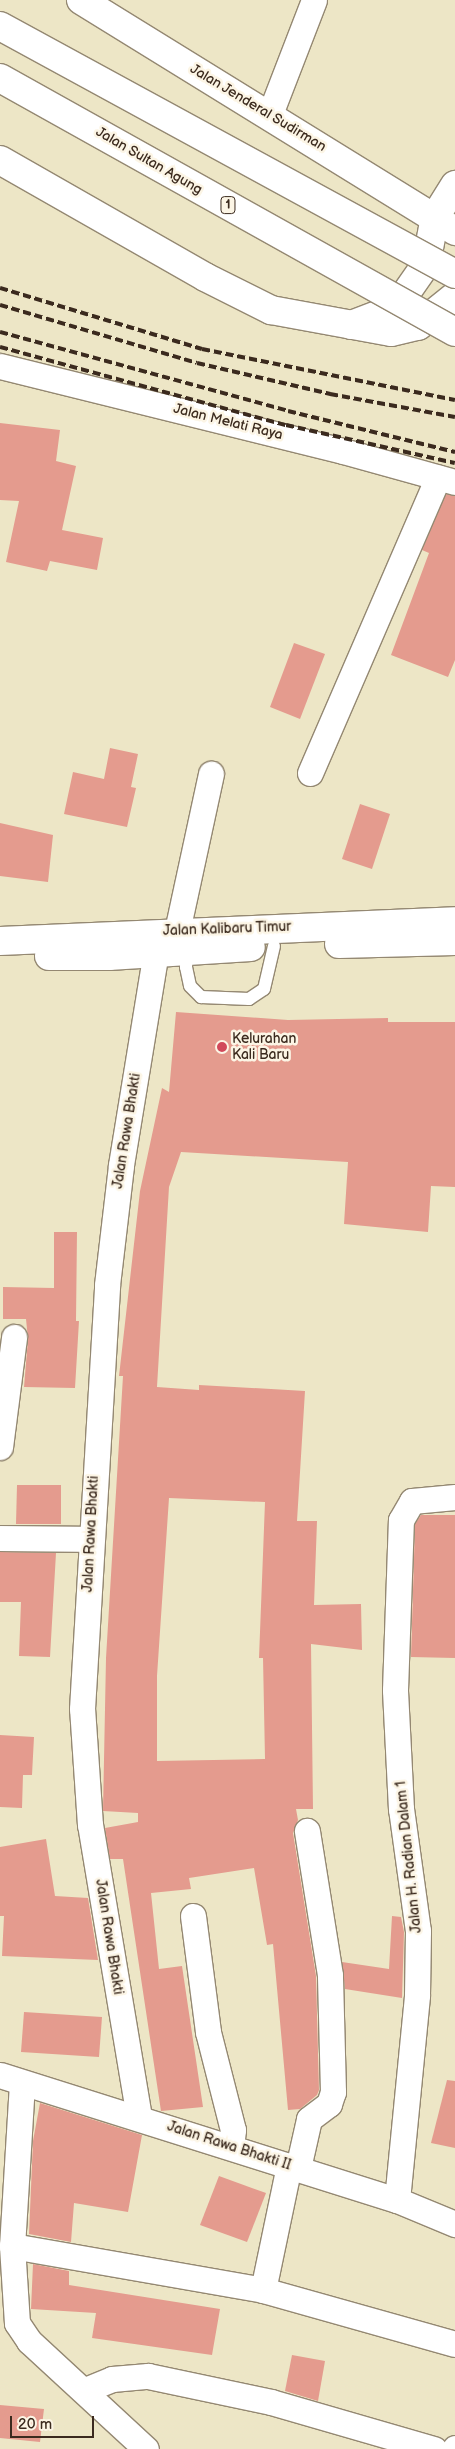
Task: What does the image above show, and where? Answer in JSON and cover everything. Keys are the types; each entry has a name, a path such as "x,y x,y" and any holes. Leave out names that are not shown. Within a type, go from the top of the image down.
{"main road":[{"name":"Jalan Jenderal Sudirman","path":"81,0 270,114 445,224"},
{"path":"0,26 455,274"},
{"name":"Jalan Sultan Agung","path":"0,78 455,332"},
{"path":"0,160 205,277 272,310 350,326 391,332 418,326 455,296"},
{"path":"350,326 390,310 406,293 426,264 445,224 454,183 414,194 387,187"},
{"name":"Jalan Kalibaru Timur","path":"0,958 109,956 156,951 183,941 455,921"},
{"name":"Jalan Kalibaru Timur","path":"0,941 183,941 274,946 455,941"}],"street":[{"path":"270,114 314,0"},
{"name":"Jalan Melati Raya","path":"0,366 446,480"},
{"path":"310,773 446,480"},
{"path":"183,941 211,774"},
{"name":"Jalan Rawa Bhakti","path":"139,2116 85,1775 82,1709 90,1539 108,1275 121,1165 156,951"},
{"path":"0,1447 14,1337"},
{"name":"Jalan H. Radian Dalam 1","path":"397,2200 418,1986 418,1931 400,1809 395,1690 401,1520 412,1501 455,1497"},
{"path":"0,1538 90,1539"},
{"path":"263,2290 294,2167 309,2119 329,2104 333,2092 330,1975 307,1830"},
{"path":"193,1916 208,2032 234,2130 231,2146"},
{"path":"12,2079 12,2246 15,2316 20,2330 146,2449"},
{"name":"Jalan Rawa Bhakti II","path":"12,2079 139,2116 397,2200 455,2224"},
{"path":"12,2246 263,2290 455,2344"},
{"path":"85,2390 112,2379 148,2376 271,2402 434,2449"}],"lane":[{"path":"183,941 190,986 201,996 249,999 264,989 274,946"}],"building":[{"path":"0,423 60,430 56,461 76,466 62,530 103,538 97,570 50,561 47,571 6,562 19,501 0,500"},
{"path":"446,494 455,496 455,660 448,677 391,655 429,553 422,550"},
{"path":"294,643 325,654 300,719 270,707"},
{"path":"110,748 138,754 131,787 136,788 127,827 64,814 73,772 104,779"},
{"path":"360,804 390,814 372,869 342,859"},
{"path":"0,823 53,835 48,882 0,876"},
{"path":"176,1012 288,1020 388,1018 388,1022 455,1022 455,1187 431,1186 428,1232 344,1224 348,1162 181,1152 169,1187 157,1387 199,1390 199,1385 305,1391 297,1521 317,1521 314,1605 361,1604 362,1650 311,1644 313,1809 296,1809 298,1820 293,1833 316,1976 319,2090 317,2095 300,2109 288,2110 273,1944 267,1945 254,1868 189,1878 191,1889 151,1893 159,1969 182,1966 203,2107 161,2111 123,1859 110,1859 105,1828 138,1822 138,1813 103,1811 106,1658 123,1376 119,1376 140,1191 162,1088 169,1092","holes":["169,1498 265,1502 259,1658 263,1658 265,1759 157,1761 157,1676"]},
{"path":"54,1232 77,1232 76,1321 79,1321 75,1388 24,1387 28,1339 26,1319 3,1319 3,1287 54,1288"},
{"path":"17,1485 61,1485 61,1524 16,1524"},
{"path":"421,1515 455,1515 455,1658 411,1657 415,1524"},
{"path":"0,1552 56,1553 50,1657 19,1656 21,1602 0,1602"},
{"path":"0,1735 34,1737 32,1775 23,1775 22,1808 0,1807"},
{"path":"46,1839 55,1896 88,1898 98,1960 2,1956 4,1916 0,1916 0,1847"},
{"path":"392,1916 401,1917 404,1932 402,1998 345,1989 342,1962 389,1969"},
{"path":"24,2012 102,2017 99,2057 21,2052"},
{"path":"447,2080 455,2081 455,2148 431,2143"},
{"path":"40,2103 142,2135 128,2212 74,2203 71,2242 29,2234 33,2141"},
{"path":"219,2176 266,2193 247,2242 200,2225"},
{"path":"33,2264 69,2271 69,2285 220,2309 212,2355 92,2338 96,2313 31,2309"},
{"path":"292,2355 325,2361 318,2401 285,2391"},
{"path":"0,2405 44,2409 40,2442 0,2438"}],"railway":[{"path":"0,288 202,349 455,400"},
{"path":"0,305 197,363 330,394 455,417"},
{"path":"0,332 288,411 455,452"},
{"path":"0,347 286,425 455,463"}],"place":[{"name":"Kelurahan Kali Baru","path":"222,1047"}]}
